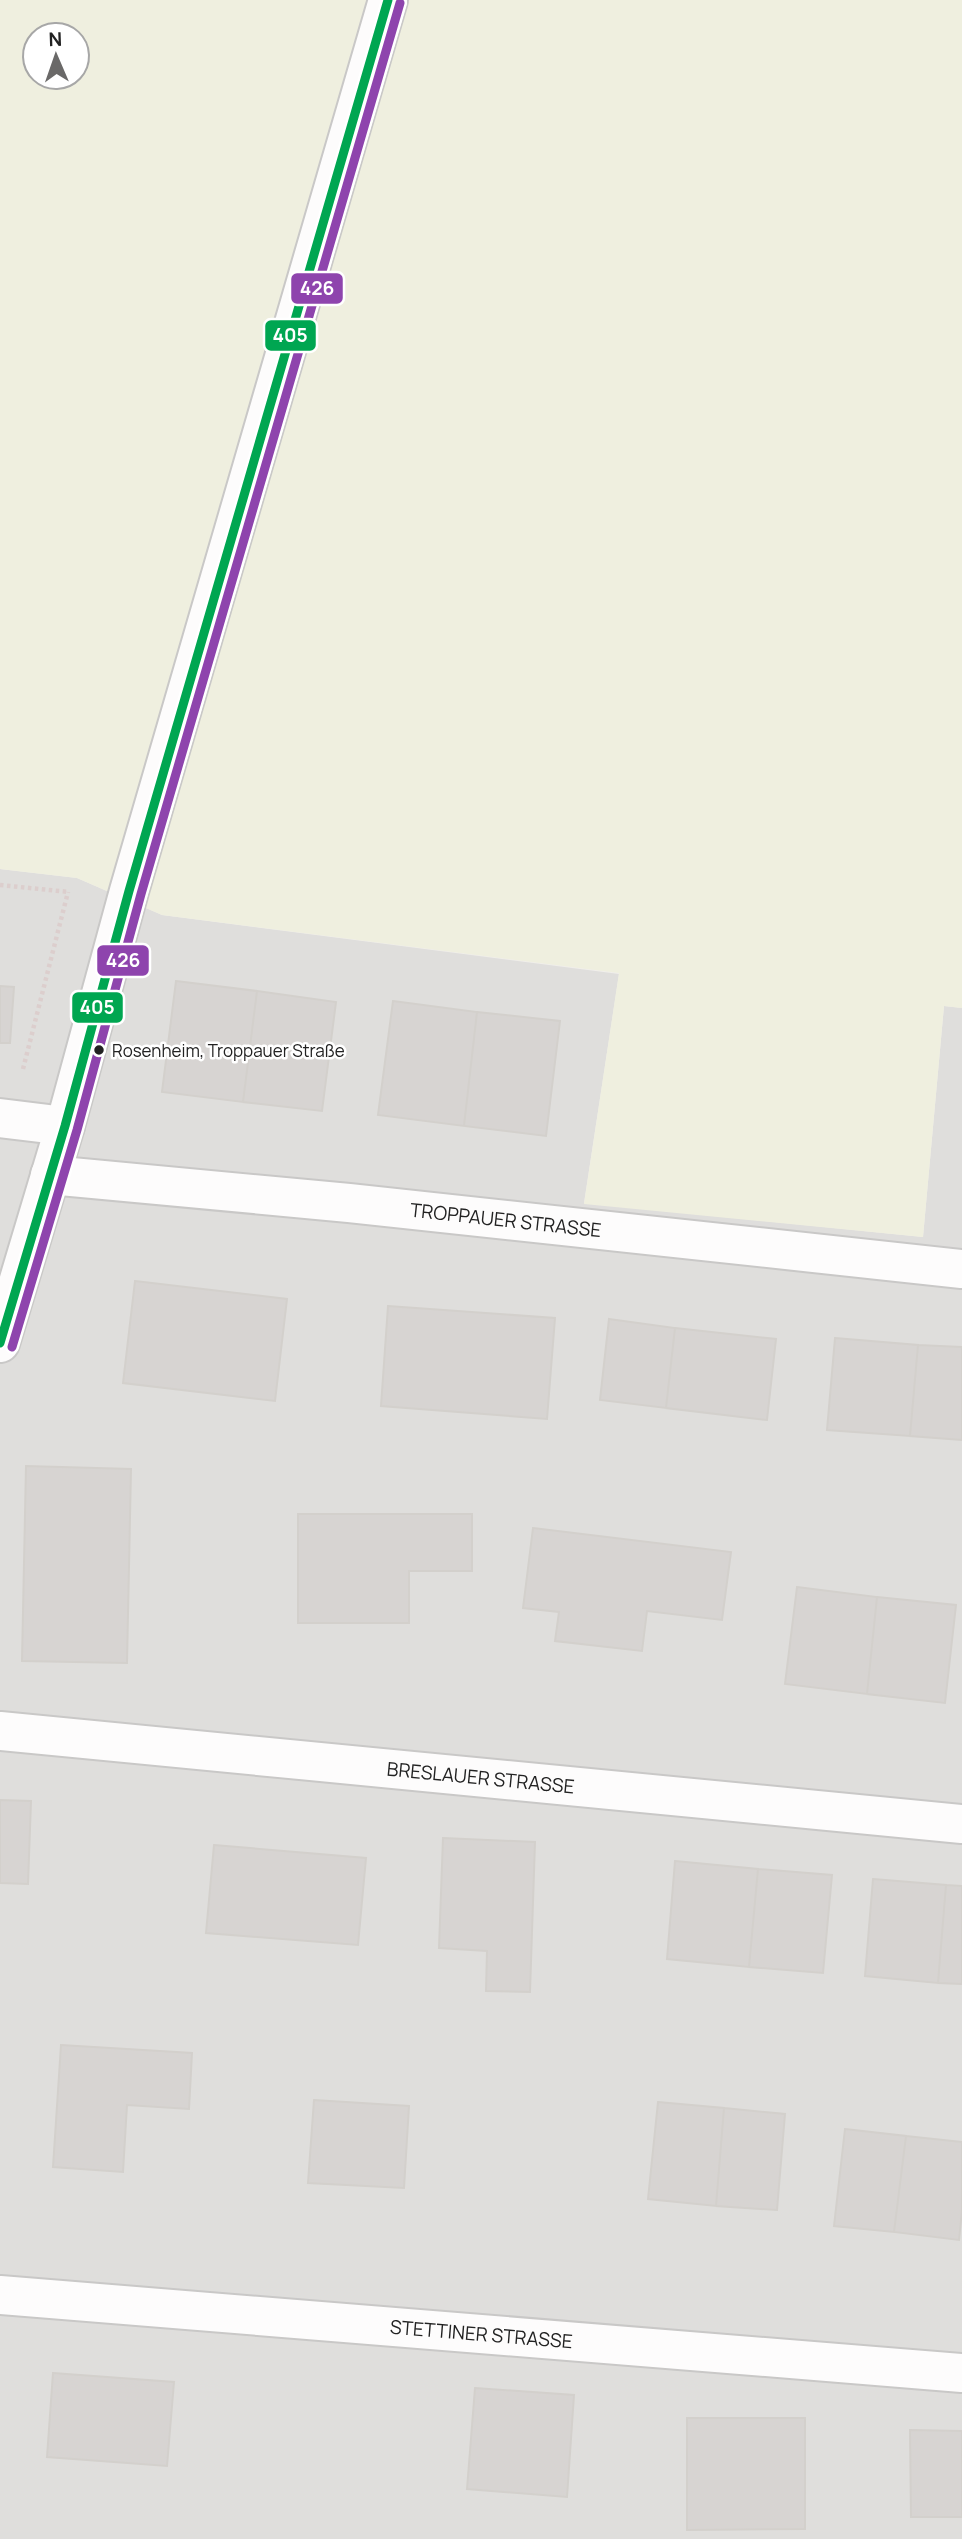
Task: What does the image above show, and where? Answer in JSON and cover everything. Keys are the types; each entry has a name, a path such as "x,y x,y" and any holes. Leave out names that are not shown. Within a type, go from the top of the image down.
{"street":[{"path":"0,1343 65,1126 124,909 388,0"},
{"path":"5,1119 65,1126"},
{"name":"TROPPAUER STRASSE","path":"50,1175 349,1203 962,1269"},
{"name":"BRESLAUER STRASSE","path":"0,1731 962,1824"},
{"name":"STETTINER STRASSE","path":"0,2295 962,2373"}],"path":[{"path":"0,885 68,891 124,909"},
{"path":"5,1119 68,891"}],"shaded area":[{"path":"0,869 77,878 162,915 619,974 584,1203 923,1237 944,1006 962,1008 962,2539 0,2539"}],"green space":[{"path":"0,0 962,0 962,1008 944,1006 923,1237 584,1204 619,973 162,915 77,878 0,869"}],"building":[{"path":"176,981 257,991 243,1102 162,1092"},
{"path":"0,986 14,987 10,1043 0,1043"},
{"path":"257,991 336,1002 322,1111 243,1102"},
{"path":"393,1001 477,1012 464,1126 378,1115"},
{"path":"477,1012 560,1021 546,1136 464,1126"},
{"path":"135,1281 287,1299 275,1401 123,1383"},
{"path":"388,1306 555,1318 547,1419 381,1406"},
{"path":"609,1319 675,1328 666,1408 600,1400"},
{"path":"675,1328 776,1339 767,1420 666,1408"},
{"path":"835,1338 918,1345 910,1436 827,1430"},
{"path":"918,1345 962,1347 962,1440 910,1436"},
{"path":"26,1466 131,1469 127,1663 22,1661"},
{"path":"298,1514 472,1514 472,1571 409,1571 409,1623 298,1623"},
{"path":"533,1528 731,1552 722,1620 647,1611 642,1651 555,1641 559,1612 523,1608"},
{"path":"797,1587 877,1597 867,1694 785,1684"},
{"path":"877,1597 956,1605 945,1703 867,1694"},
{"path":"0,1800 31,1801 28,1884 0,1883"},
{"path":"443,1838 535,1842 530,1992 486,1991 487,1951 439,1948"},
{"path":"214,1845 366,1858 358,1945 206,1933"},
{"path":"675,1861 758,1869 749,1967 667,1959"},
{"path":"758,1869 832,1875 823,1973 749,1967"},
{"path":"873,1879 946,1885 938,1983 865,1976"},
{"path":"946,1885 962,1886 962,1984 938,1983"},
{"path":"61,2045 192,2053 189,2109 127,2105 123,2172 53,2167"},
{"path":"314,2100 409,2106 404,2188 308,2183"},
{"path":"658,2102 724,2108 716,2206 648,2199"},
{"path":"724,2108 785,2114 777,2210 716,2206"},
{"path":"845,2129 906,2136 894,2232 834,2226"},
{"path":"906,2136 962,2142 962,2211 959,2240 894,2232"},
{"path":"53,2373 174,2382 167,2466 47,2457"},
{"path":"475,2388 574,2395 567,2497 467,2489"},
{"path":"687,2418 805,2418 805,2529 687,2530"},
{"path":"910,2430 962,2431 962,2517 911,2517"}],"transit line":[{"name":"405","path":"0,1343 65,1126 129,891 388,0"},
{"name":"426","path":"12,1347 77,1130 141,894 400,3"}],"place":[{"name":"Rosenheim, Troppauer Straße","path":"99,1050"}]}
